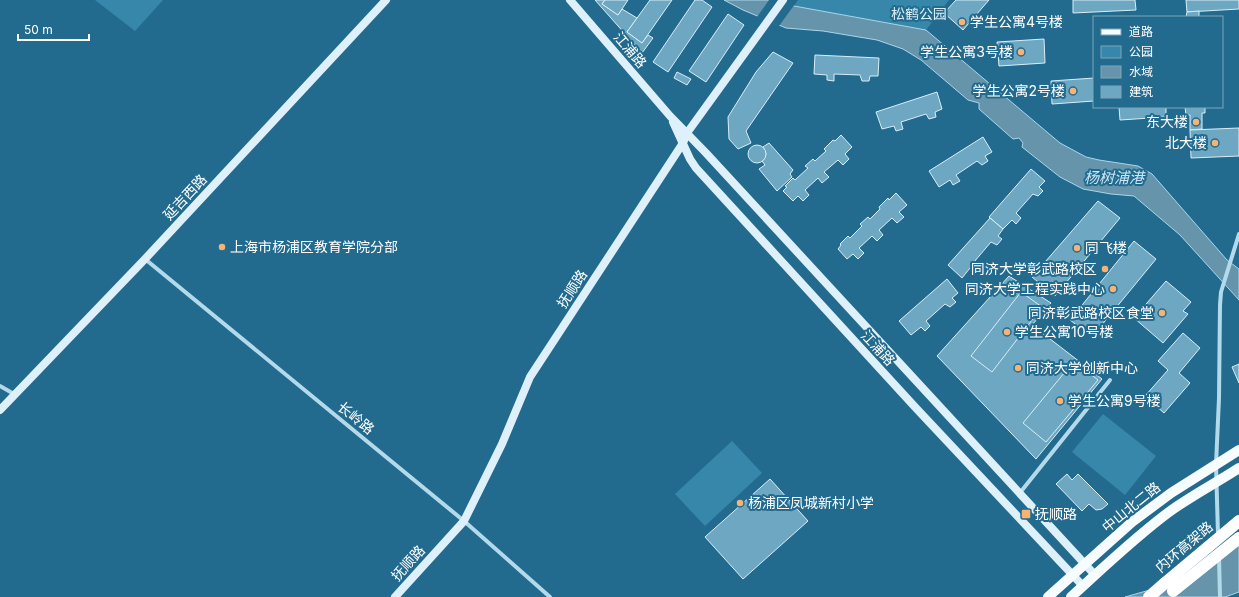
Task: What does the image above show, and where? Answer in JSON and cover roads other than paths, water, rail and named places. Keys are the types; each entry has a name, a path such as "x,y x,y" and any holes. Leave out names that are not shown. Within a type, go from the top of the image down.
{"highway":[{"name":"内环高架路","path":"1149,597 1239,521"},
{"name":"内环高架路","path":"1167,597 1239,538"}],"main road":[{"name":"延吉西路","path":"0,410 145,259 386,0"},
{"name":"江浦路","path":"570,0 670,116 1095,575"},
{"name":"抚顺路","path":"395,597 464,521 502,444 530,377 683,143 687,133 783,0"},
{"name":"江浦路","path":"670,116 692,162 701,174 915,408 1083,586"},
{"name":"中山北二路","path":"1048,597 1132,522 1171,493 1239,450"},
{"name":"中山北二路","path":"1071,597 1132,541 1168,513 1187,499 1239,468"}],"street":[{"path":"1220,597 1216,465 1221,292 1233,258 1239,234"},
{"name":"长岭路","path":"145,259 464,521 550,597"},
{"path":"1019,494 1110,380"},
{"path":"0,386 14,394"}],"water":[{"name":"杨树浦港","path":"724,0 781,0 794,6 926,30 1060,143 1086,157 1138,166 1152,174 1227,260 1239,269 1239,300 1180,235 1134,196 1083,189 1060,177 1022,147 1023,143 1019,138 1013,139 979,109 979,103 968,100 921,60 903,49 877,40 823,31 786,28 743,10"},
{"path":"1239,542 1239,592 1225,597 1125,597 1171,584"}],"place":[{"name":"学生公寓4号楼","path":"962,22"},
{"name":"学生公寓3号楼","path":"1021,52"},
{"name":"学生公寓2号楼","path":"1073,91"},
{"name":"东大楼","path":"1196,122"},
{"name":"北大楼","path":"1215,143"},
{"name":"上海市杨浦区教育学院分部","path":"222,247"},
{"name":"同飞楼","path":"1077,248"},
{"name":"同济大学彰武路校区","path":"1105,269"},
{"name":"同济大学工程实践中心","path":"1113,289"},
{"name":"同济彰武路校区食堂","path":"1162,313"},
{"name":"学生公寓10号楼","path":"1007,332"},
{"name":"同济大学创新中心","path":"1018,368"},
{"name":"学生公寓9号楼","path":"1060,401"},
{"name":"杨浦区凤城新村小学","path":"740,503"},
{"name":"抚顺路","path":"1026,514"}],"park label":[{"name":"松鹤公园","path":"919,14"}]}
